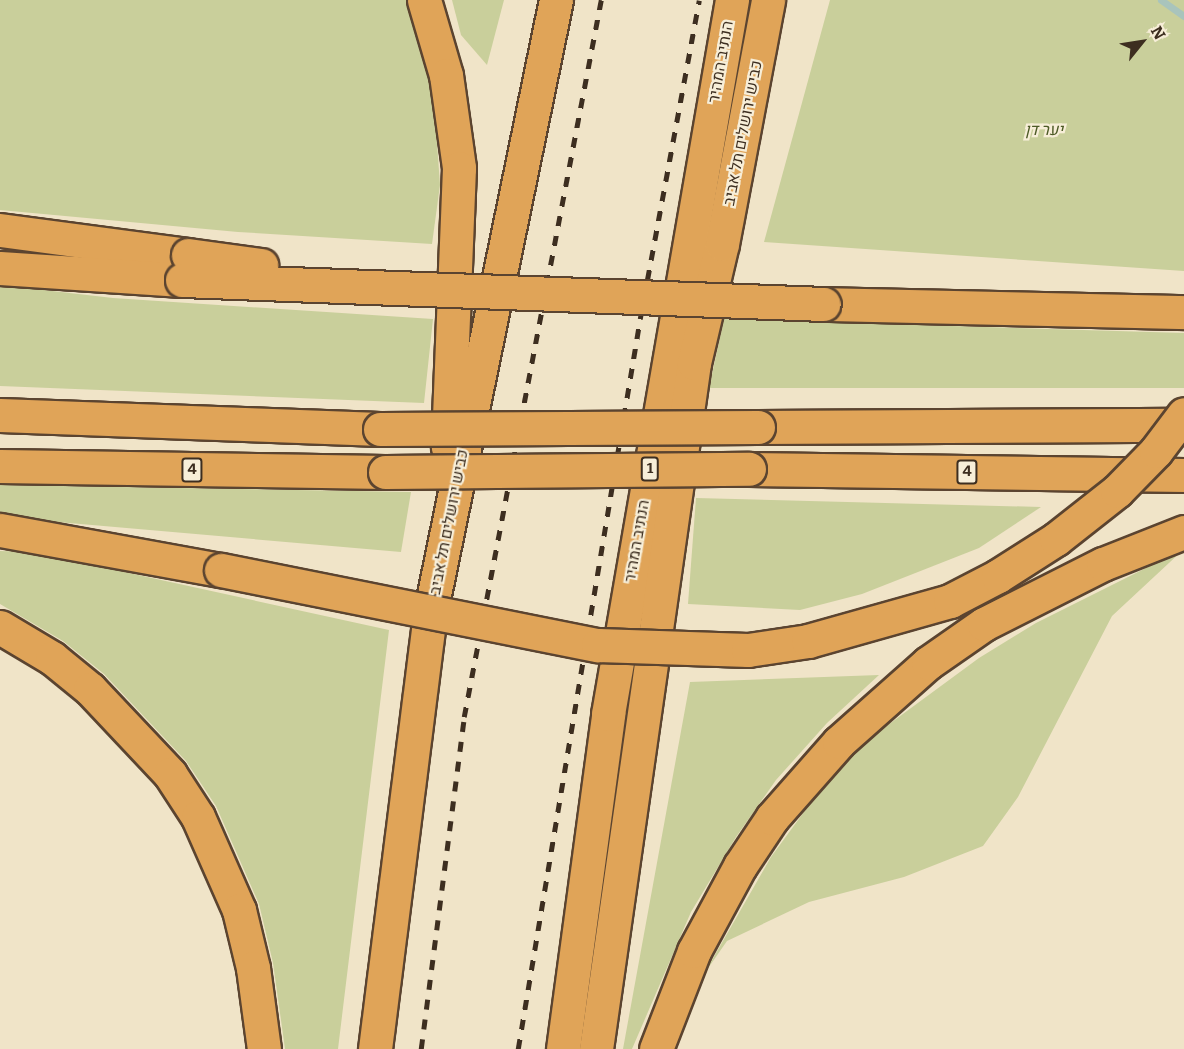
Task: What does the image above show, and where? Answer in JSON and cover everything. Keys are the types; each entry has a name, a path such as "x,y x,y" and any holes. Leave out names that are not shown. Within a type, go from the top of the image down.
{"highway":[{"path":"424,0 446,75 459,168 442,555"},
{"name":"כביש ירושלים תל אביב","path":"375,1049 429,619 556,0"},
{"name":"הנתיב המהיר","path":"563,1049 608,714 732,0"},
{"name":"כביש ירושלים תל אביב","path":"596,1049 694,363 722,244 768,0"},
{"path":"0,230 185,268"},
{"path":"0,268 185,268 456,290 824,304 1184,312"},
{"path":"0,530 221,570 598,645 748,650 808,641 951,601 998,576 1056,539 1117,491 1156,451 1184,414"},
{"path":"0,416 380,429 1184,425"},
{"name":"4","path":"0,466 385,472 749,470 1184,475"},
{"path":"656,1049 694,951 740,866 772,818 839,742 928,663 984,624 1102,564 1184,532"},
{"path":"0,627 52,658 90,689 170,774 198,817 239,910 253,968 264,1049"}],"green space":[{"path":"0,0 407,0 425,47 434,101 440,185 432,244 238,232 0,210"},
{"path":"452,0 504,0 487,65 461,35"},
{"name":"יער דן","path":"830,0 1184,0 1184,271 764,242"},
{"path":"0,285 113,298 433,319 424,403 0,386"},
{"path":"724,319 1184,333 1184,388 709,388"},
{"path":"0,485 411,492 401,552 0,517"},
{"path":"696,498 1041,507 979,548 862,594 800,610 688,604"},
{"path":"1184,549 1112,616 1018,797 983,846 904,877 809,902 727,941 704,974 771,857 812,801 858,747 979,658 1036,623"},
{"path":"0,551 33,552 389,630 338,1049 285,1049 273,963 259,904 216,806 186,761 104,674 63,641 0,604"},
{"path":"879,675 827,723 776,780 736,837 691,912 632,1049 623,1049 690,682"}],"waterway":[{"path":"1161,0 1184,16"}],"railway":[{"path":"421,1049 464,717 601,0"},
{"path":"518,1049 640,319 699,0"}]}
